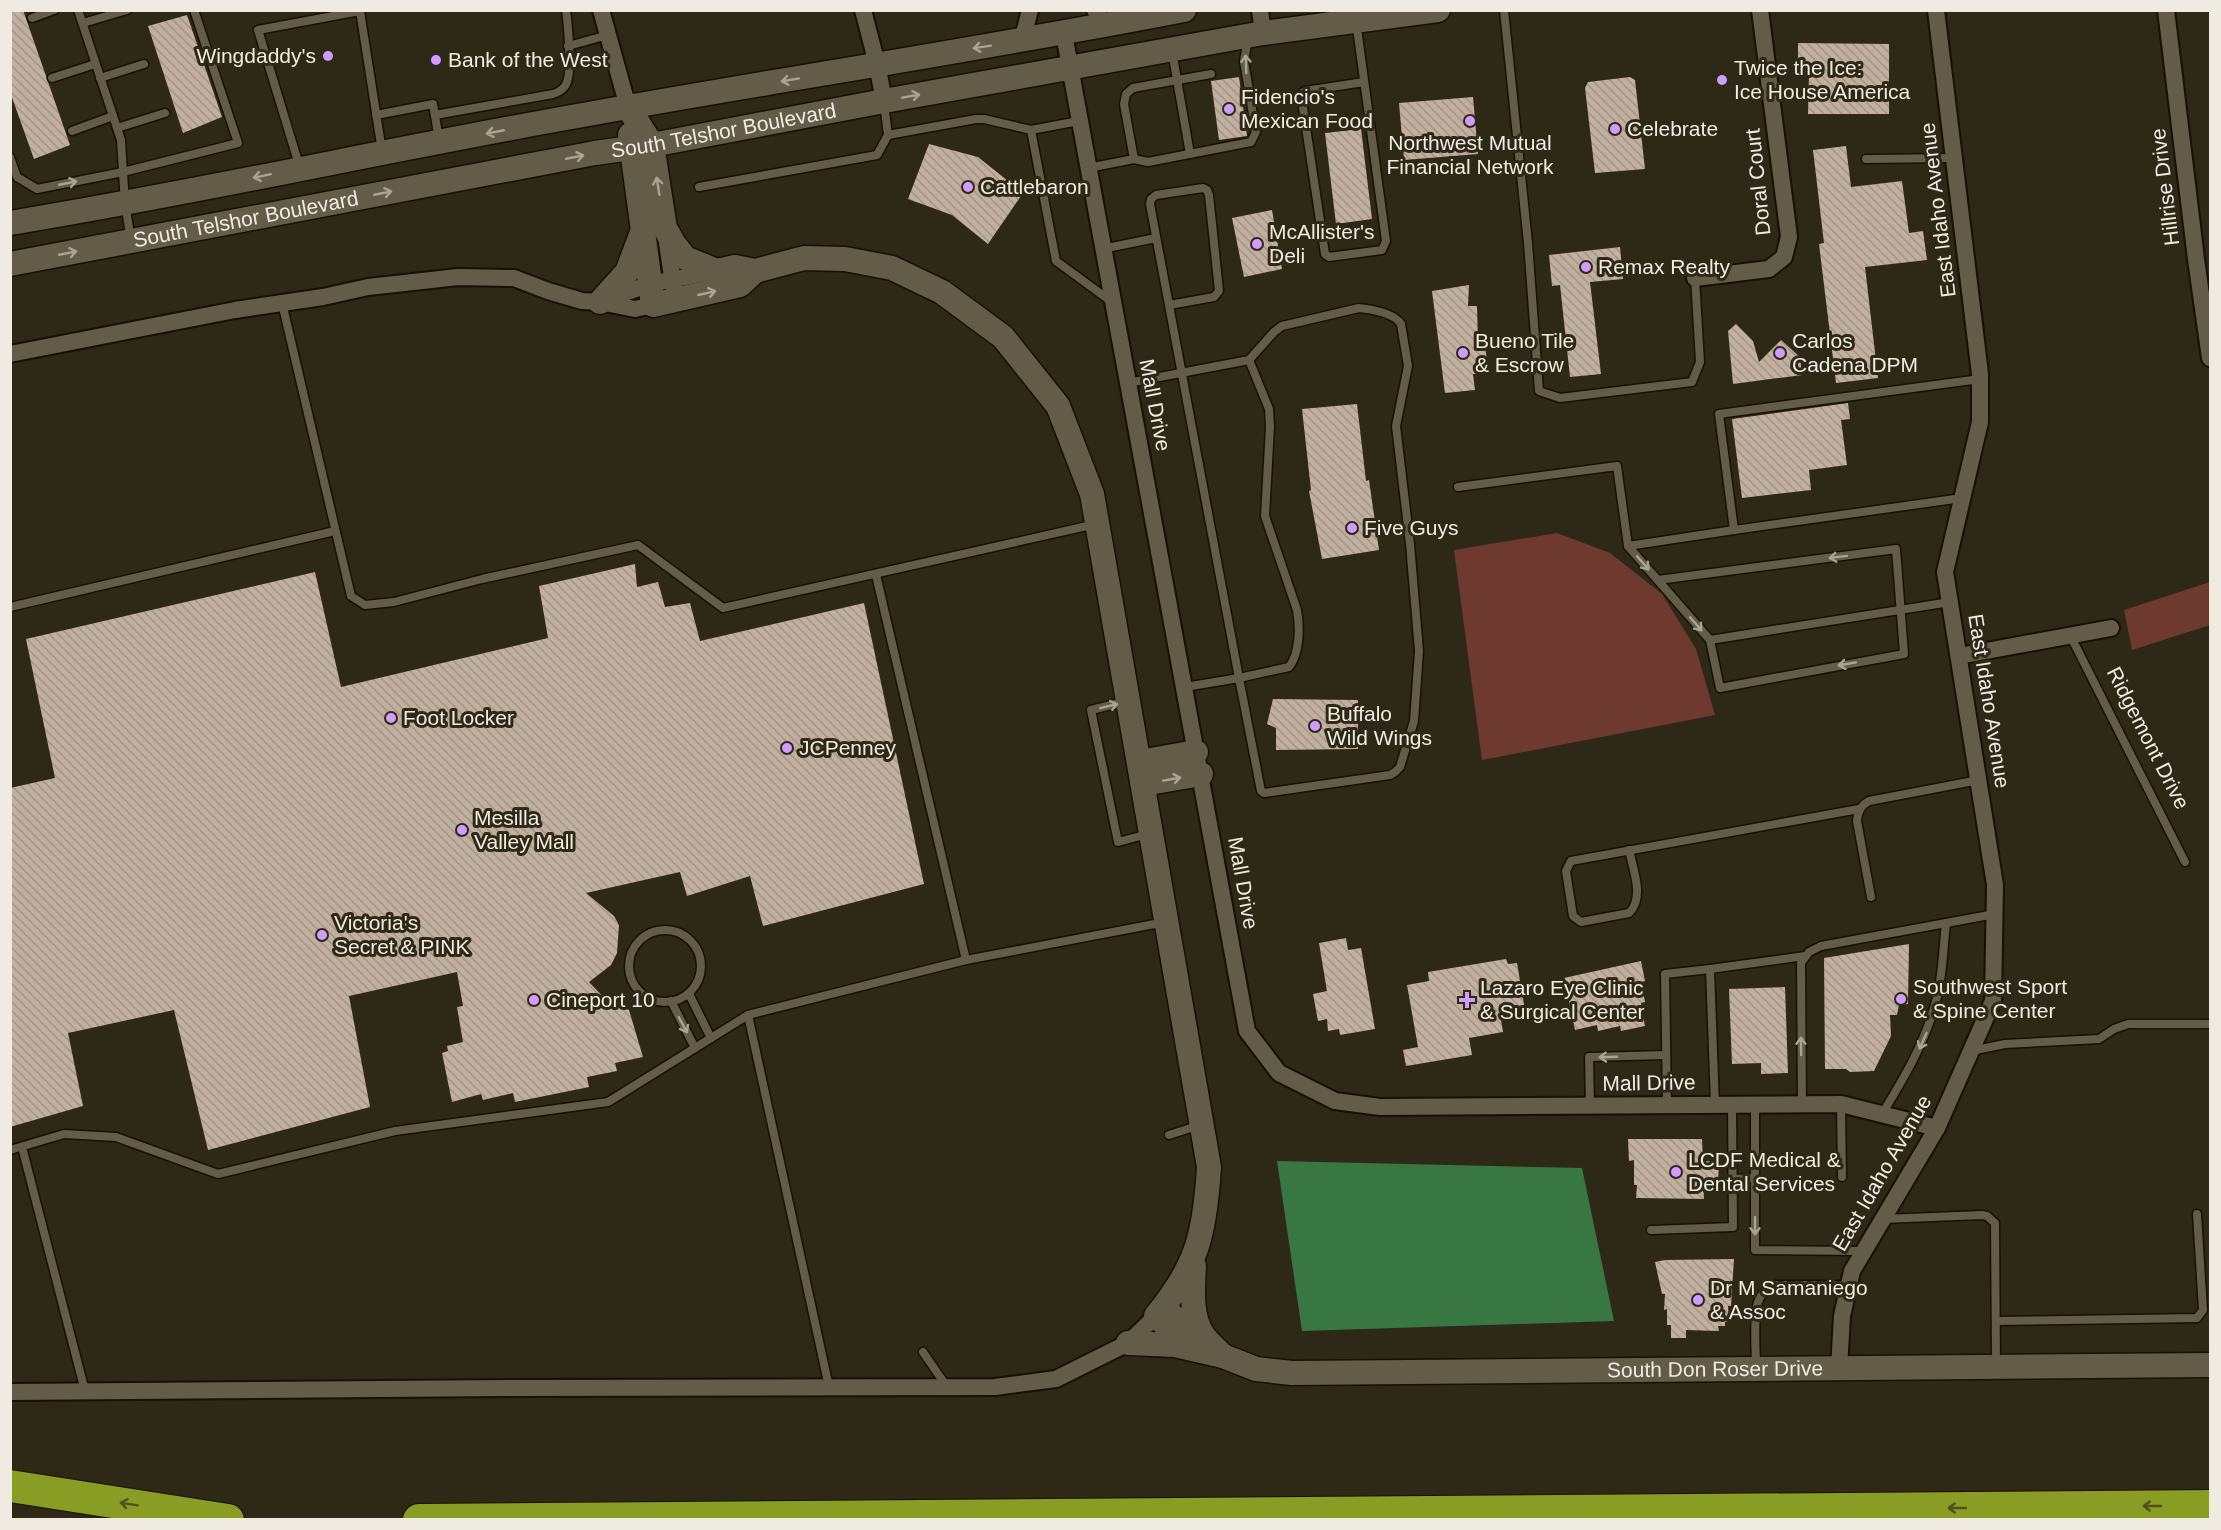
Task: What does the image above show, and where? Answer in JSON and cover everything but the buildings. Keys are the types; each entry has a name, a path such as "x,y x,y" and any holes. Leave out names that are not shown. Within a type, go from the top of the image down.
{"highway":[{"path":"10,1486 228,1520"},
{"path":"419,1520 2211,1506"}],"street":[{"path":"601,10 641,147 663,292"},
{"path":"863,10 878,64 884,101"},
{"path":"1022,41 1030,10"},
{"name":"South Telshor Boulevard","path":"10,223 125,204 628,107 1064,34 1100,18 1184,10"},
{"name":"South Telshor Boulevard","path":"10,264 583,155 641,147 1171,49 1257,26 1356,21 1438,10"},
{"name":"Doral Court","path":"1695,278 1769,269 1784,257 1789,237 1760,10"},
{"name":"East Idaho Avenue","path":"1839,1368 1842,1316 1852,1271 1937,1128 1993,1001 1995,885 1945,572 1980,422 1980,379 1936,10"},
{"name":"Hillrise Drive","path":"2166,10 2203,259 2211,358"},
{"name":"Mall Drive","path":"1064,34 1068,67 1185,687 1247,1031 1279,1073 1335,1101 1380,1107 1841,1104 1937,1128"},
{"path":"653,229 674,244 685,258 717,270"},
{"path":"600,302 627,272 653,229"},
{"path":"663,292 717,270 735,267 755,271 804,258 845,259 892,268 942,292 1003,337 1058,406 1092,494 1209,1167 1207,1210 1195,1255 1192,1297 1197,1341 1175,1345 1128,1343"},
{"path":"10,354 235,310 323,297 368,287 458,277 514,278 582,301 600,302 663,292 740,285 755,271"},
{"path":"1959,656 2111,628"},
{"path":"1141,773 1198,763"},
{"path":"10,1392 995,1387 1056,1379 1128,1343 1160,1311 1180,1283 1195,1255"},
{"name":"South Don Roser Drive","path":"1160,1311 1197,1341 1222,1356 1256,1369 1292,1373 2211,1365"}],"lane":[{"path":"32,18 54,10"},
{"path":"78,10 121,140 125,204 131,241"},
{"path":"82,23 127,10"},
{"path":"10,157 17,177 37,189 123,172 238,143 194,10"},
{"path":"435,115 561,91 567,82 566,10"},
{"path":"1504,10 1528,243 1539,392 1560,398 1692,382 1700,362 1695,278"},
{"path":"300,169 258,30 360,11 383,153"},
{"path":"1356,21 1386,241 1382,250 1329,257 1325,254 1301,94 1364,82"},
{"path":"1087,168 1134,159 1148,162 1251,142 1256,132 1244,61 1257,26"},
{"path":"568,46 608,35"},
{"path":"1171,49 1190,154"},
{"path":"52,78 95,64"},
{"path":"100,78 144,64"},
{"path":"1134,159 1124,104 1126,94 1133,88 1211,74"},
{"path":"699,187 877,155 888,135 884,101"},
{"path":"376,115 433,104 439,143"},
{"path":"117,128 165,113"},
{"path":"72,131 113,116"},
{"path":"888,135 976,118 1031,130 1079,121"},
{"path":"1031,130 1056,261 1112,302"},
{"path":"1866,159 1954,158"},
{"path":"1128,383 1182,373 1249,360 1282,326 1359,308 1397,319 1401,324 1408,366 1396,426 1410,544 1419,651 1414,721 1400,767 1395,772 1389,775 1270,793 1261,791 1239,678 1182,373 1156,238 1150,204 1151,199 1156,195 1203,188 1208,190 1219,291 1214,297 1169,305"},
{"path":"1102,249 1156,238"},
{"path":"282,303 351,596 365,605 394,602 572,558 638,545 723,608 1097,524"},
{"path":"1185,687 1289,667 1294,661 1296,651 1299,621 1297,610 1265,516 1269,409 1249,360"},
{"path":"1734,530 1719,414 1980,379"},
{"path":"1458,487 1617,465 1628,546 1710,640 1720,688 1904,654 1896,549 1658,580"},
{"path":"1628,546 1962,498"},
{"path":"10,607 335,531"},
{"path":"876,575 966,960"},
{"path":"1710,640 1950,602"},
{"name":"Ridgemont Drive","path":"2070,635 2185,862"},
{"path":"1128,701 1091,710 1118,842 1151,833"},
{"path":"1629,850 1638,897 1633,909 1629,913 1581,922 1578,920 1573,916 1566,871 1570,861 1629,850 1859,809 1869,801 1979,780"},
{"path":"1859,809 1857,821 1871,897"},
{"path":"1667,1105 1665,974 1804,956 1816,947 1995,914"},
{"path":"10,1150 63,1134 116,1137 218,1174 395,1131 608,1102 748,1015 966,960 1167,921"},
{"path":"1882,1114 1909,1071 1926,1034 1937,999 1946,923"},
{"path":"660,930 672,931 692,942 698,951 701,963 696,985 688,994 678,1000 654,1000 643,995 635,986 630,974 629,962 640,940 660,930"},
{"path":"1802,1104 1801,963 1804,956"},
{"path":"1651,1230 1733,1227 1733,1179 1710,969"},
{"path":"688,994 711,1038"},
{"path":"671,1001 695,1048"},
{"path":"748,1015 829,1388"},
{"path":"1971,1051 2005,1044 2099,1039 2114,1029 2128,1024 2211,1024"},
{"path":"1590,1106 1589,1057 1666,1055"},
{"path":"1755,1104 1755,1250 1864,1251"},
{"path":"1841,1104 1842,1177"},
{"path":"1169,1135 1203,1125"},
{"path":"22,1147 85,1391"},
{"path":"1733,1179 1755,1178"},
{"path":"1996,1321 2197,1318 2202,1310 2197,1214"},
{"path":"1883,1219 1982,1215 1992,1219 1995,1223 1996,1366"},
{"path":"1756,1369 1757,1307 1761,1296 1767,1289 1773,1285 1849,1285"},
{"path":"923,1352 947,1387"}],"shaded area":[{"path":"1557,533 1610,553 1662,594 1696,649 1715,715 1482,760 1454,550"},
{"path":"2210,582 2210,625 2132,650 2124,610"},
{"path":"1277,1161 1582,1168 1614,1321 1302,1331"}],"place":[{"name":"Wingdaddy's","path":"328,56"},
{"name":"Bank of the West","path":"436,60"},
{"name":"Twice the Ice: Ice House America","path":"1722,80"},
{"name":"Fidencio's Mexican Food","path":"1229,109"},
{"name":"Northwest Mutual Financial Network","path":"1470,121"},
{"name":"Celebrate","path":"1615,129"},
{"name":"Cattlebaron","path":"968,187"},
{"name":"McAllister's Deli","path":"1257,244"},
{"name":"Remax Realty","path":"1586,267"},
{"name":"Bueno Tile & Escrow","path":"1463,353"},
{"name":"Carlos Cadena DPM","path":"1780,353"},
{"name":"Five Guys","path":"1352,528"},
{"name":"Foot Locker","path":"391,718"},
{"name":"Buffalo Wild Wings","path":"1315,726"},
{"name":"JCPenney","path":"787,748"},
{"name":"Mesilla Valley Mall","path":"462,830"},
{"name":"Victoria's Secret & PINK","path":"322,935"},
{"name":"Southwest Sport & Spine Center","path":"1901,999"},
{"name":"Cineport 10","path":"534,1000"},
{"name":"Lazaro Eye Clinic & Surgical Center","path":"1467,1000"},
{"name":"LCDF Medical & Dental Services","path":"1676,1172"},
{"name":"Dr M Samaniego & Assoc","path":"1698,1300"}]}
